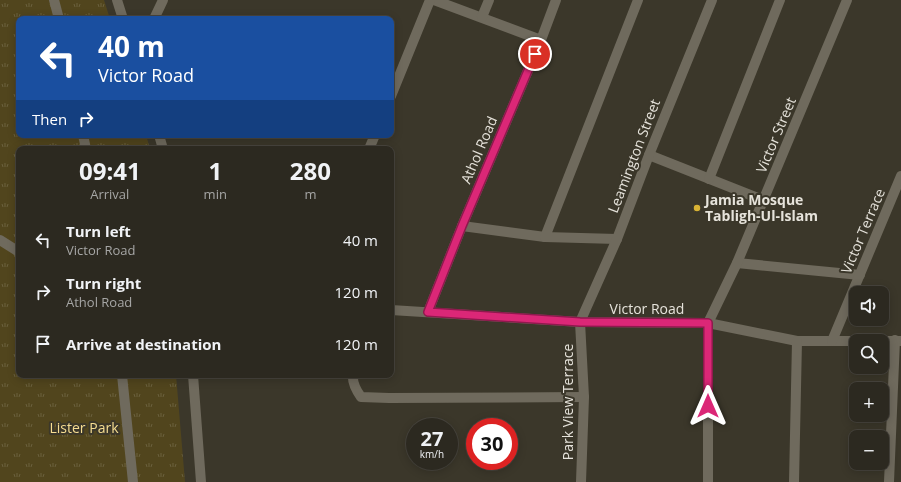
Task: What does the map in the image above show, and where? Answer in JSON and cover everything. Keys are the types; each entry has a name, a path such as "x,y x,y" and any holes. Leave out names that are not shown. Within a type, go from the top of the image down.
{"street":[{"path":"117,0 122,16"},
{"path":"155,16 163,0"},
{"path":"394,89 430,0"},
{"path":"434,0 541,40"},
{"path":"482,17 489,0"},
{"name":"Athol Road","path":"428,312 462,226 541,40 556,0"},
{"path":"545,237 638,0"},
{"name":"Leamington Street","path":"580,322 617,239 649,155 712,0"},
{"path":"709,179 780,0"},
{"name":"Victor Street","path":"708,323 764,200 847,0"},
{"path":"55,4 58,16"},
{"path":"649,155 764,200"},
{"name":"Victor Terrace","path":"832,341 901,176"},
{"path":"462,226 545,237 617,239"},
{"path":"0,240 16,250"},
{"path":"737,262 860,274"},
{"name":"Victor Road","path":"394,310 580,322 708,323 797,340 898,340"},
{"name":"Park View Terrace","path":"580,322 584,397 581,482"},
{"path":"708,323 708,482"},
{"path":"794,482 797,340"},
{"path":"889,482 898,340"},
{"path":"122,378 133,482"},
{"path":"193,378 201,482"},
{"path":"352,378 356,390 361,397 584,397"}],"green space":[{"name":"Lister Park","path":"0,0 104,0 109,16 16,16 16,138 147,138 149,146 16,146 16,378 176,378 185,482 0,482"}],"place":[{"name":"Jamia Mosque Tabligh-Ul-Islam","path":"697,208"}],"route":[{"path":"535,54 462,226 428,312 580,322 708,323 708,406"}]}
